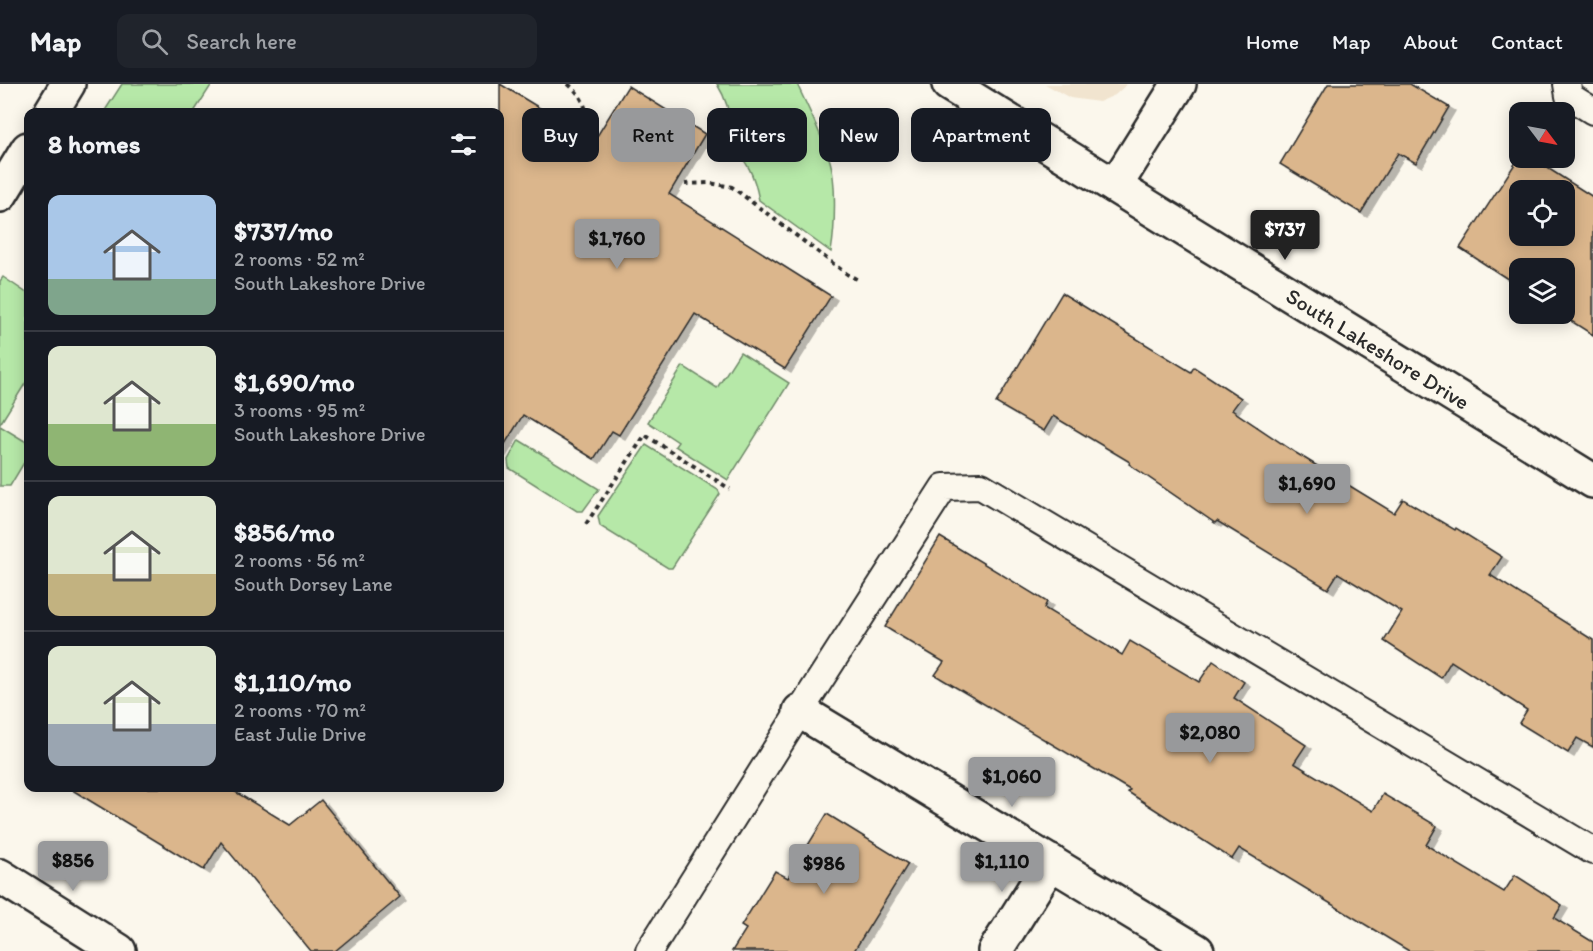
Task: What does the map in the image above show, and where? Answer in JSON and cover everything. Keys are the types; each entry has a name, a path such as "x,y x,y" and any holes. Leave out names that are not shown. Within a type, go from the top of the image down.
{"street":[{"path":"54,108 69,84"},
{"name":"South Lakeshore Drive","path":"949,84 1593,481"},
{"path":"1115,186 1179,84"},
{"path":"0,195 24,156"},
{"path":"800,711 1197,951"},
{"path":"995,951 1051,861"},
{"path":"0,876 119,951"}],"lane":[{"path":"1567,84 1569,96 1593,111"},
{"path":"649,951 944,488 981,486 1593,851"}],"path":[{"path":"568,84 578,92 586,108"},
{"path":"685,184 709,183 732,187 847,274 860,281"},
{"path":"586,524 645,435 730,489"}],"shaded area":[{"path":"1045,84 1127,84 1115,95 1099,102 1070,98"}],"green space":[{"path":"122,84 212,84 197,108 107,108"},
{"path":"717,84 797,84 819,132 819,162 830,162 832,168 834,230 831,252 759,200 755,183 745,162 807,162 807,108 728,108"},
{"path":"3,277 24,291 24,385 0,424 0,281"},
{"path":"740,352 789,383 728,480 675,446 678,442 648,422 683,366 717,388"},
{"path":"0,426 24,441 24,463 10,486 0,486"},
{"path":"519,440 599,489 583,511 577,511 509,468 508,460"},
{"path":"646,445 718,490 720,494 672,568 668,568 600,526 598,516"}],"building":[{"path":"500,84 540,108 522,108 522,162 599,162 599,133 611,114 611,162 688,162 669,194 831,296 785,369 695,314 619,435 612,431 594,459 523,415 504,446 504,108 500,108"},
{"path":"1328,84 1410,84 1449,107 1416,163 1398,153 1361,213 1280,164"},
{"path":"628,86 663,108 614,108"},
{"path":"695,128 705,134 695,151"},
{"path":"1512,168 1548,168 1566,180 1509,180 1509,246 1575,246 1575,185 1593,197 1593,335 1575,324 1575,258 1509,258 1509,280 1460,248"},
{"path":"1062,293 1191,372 1194,367 1241,398 1232,410 1296,453 1394,513 1403,499 1502,557 1490,575 1593,640 1593,747 1577,738 1568,753 1519,723 1527,710 1451,661 1441,678 1384,641 1402,612 1338,573 1328,589 1217,521 1215,523 1129,464 1130,462 1053,416 1044,431 996,403"},
{"path":"940,537 1047,602 1044,608 1122,655 1130,641 1199,682 1213,661 1244,682 1234,698 1306,745 1294,763 1373,811 1383,794 1437,826 1426,845 1504,892 1515,875 1562,905 1554,918 1593,942 1593,951 1409,951 1239,848 1232,859 1128,792 1130,790 935,675 944,662 885,627"},
{"path":"76,792 236,792 290,825 321,800 400,897 335,951 311,951 221,842 204,870"},
{"path":"827,814 908,864 854,951 732,951 746,929 741,926 775,871 788,878"}]}
